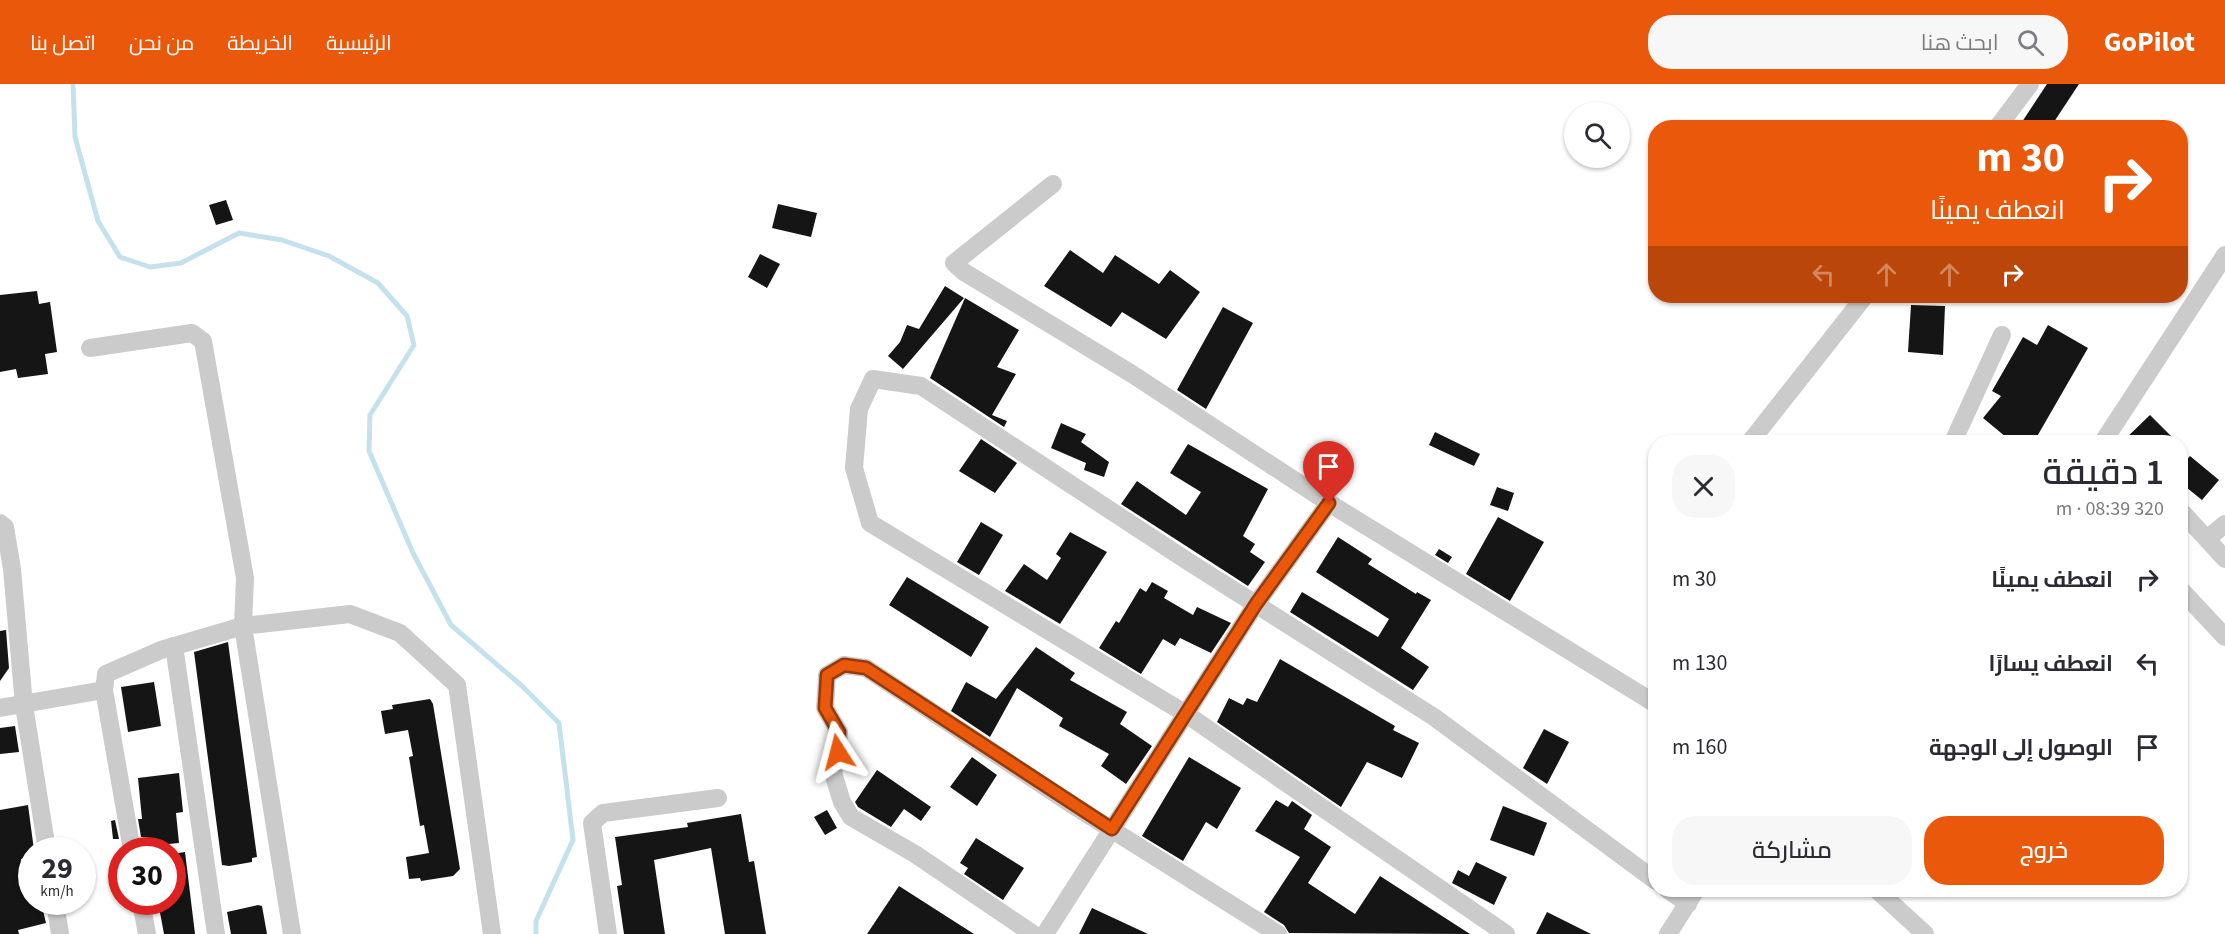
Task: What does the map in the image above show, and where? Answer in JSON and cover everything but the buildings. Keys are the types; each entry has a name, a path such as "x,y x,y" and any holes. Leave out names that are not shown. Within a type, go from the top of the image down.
{"street":[{"path":"2003,120 2030,84"},
{"path":"1053,184 954,263 964,272 1132,374 1329,503 1648,699"},
{"path":"2108,435 2225,255"},
{"path":"1756,435 1859,303"},
{"path":"90,348 192,333 203,341 245,578 243,626 292,934"},
{"path":"1956,435 2002,335"},
{"path":"1506,934 1186,714 870,523 854,468 859,409 873,379 921,386 1434,717 1648,875"},
{"path":"1045,934 1256,604 1329,503"},
{"path":"2188,519 2225,559"},
{"path":"0,523 5,527 12,569 24,705 45,837"},
{"path":"2207,539 2225,524"},
{"path":"2188,597 2225,637"},
{"path":"130,837 104,690 106,674 174,646 243,626 350,614 400,633 458,685 492,934"},
{"path":"174,646 216,934"},
{"path":"1033,934 915,854 851,817 842,802 833,773 838,752 839,732 825,708 827,675 844,665 866,668 1112,829 1278,934"},
{"path":"0,708 104,690"},
{"path":"608,934 592,823 603,813 718,798"},
{"path":"1668,934 1692,897"},
{"path":"1884,897 1924,934"},
{"path":"57,915 60,934"},
{"path":"143,915 147,934"}],"waterway":[{"path":"73,84 75,137 98,221 120,257 150,267 181,263 239,233 282,240 329,256 378,283 407,316 414,345 370,415 369,451 413,553 451,625 522,686 559,723 573,840 536,921 536,934"}],"route":[{"path":"838,752 839,732 825,708 827,675 844,665 866,668 1112,829 1256,604 1329,503"}]}
